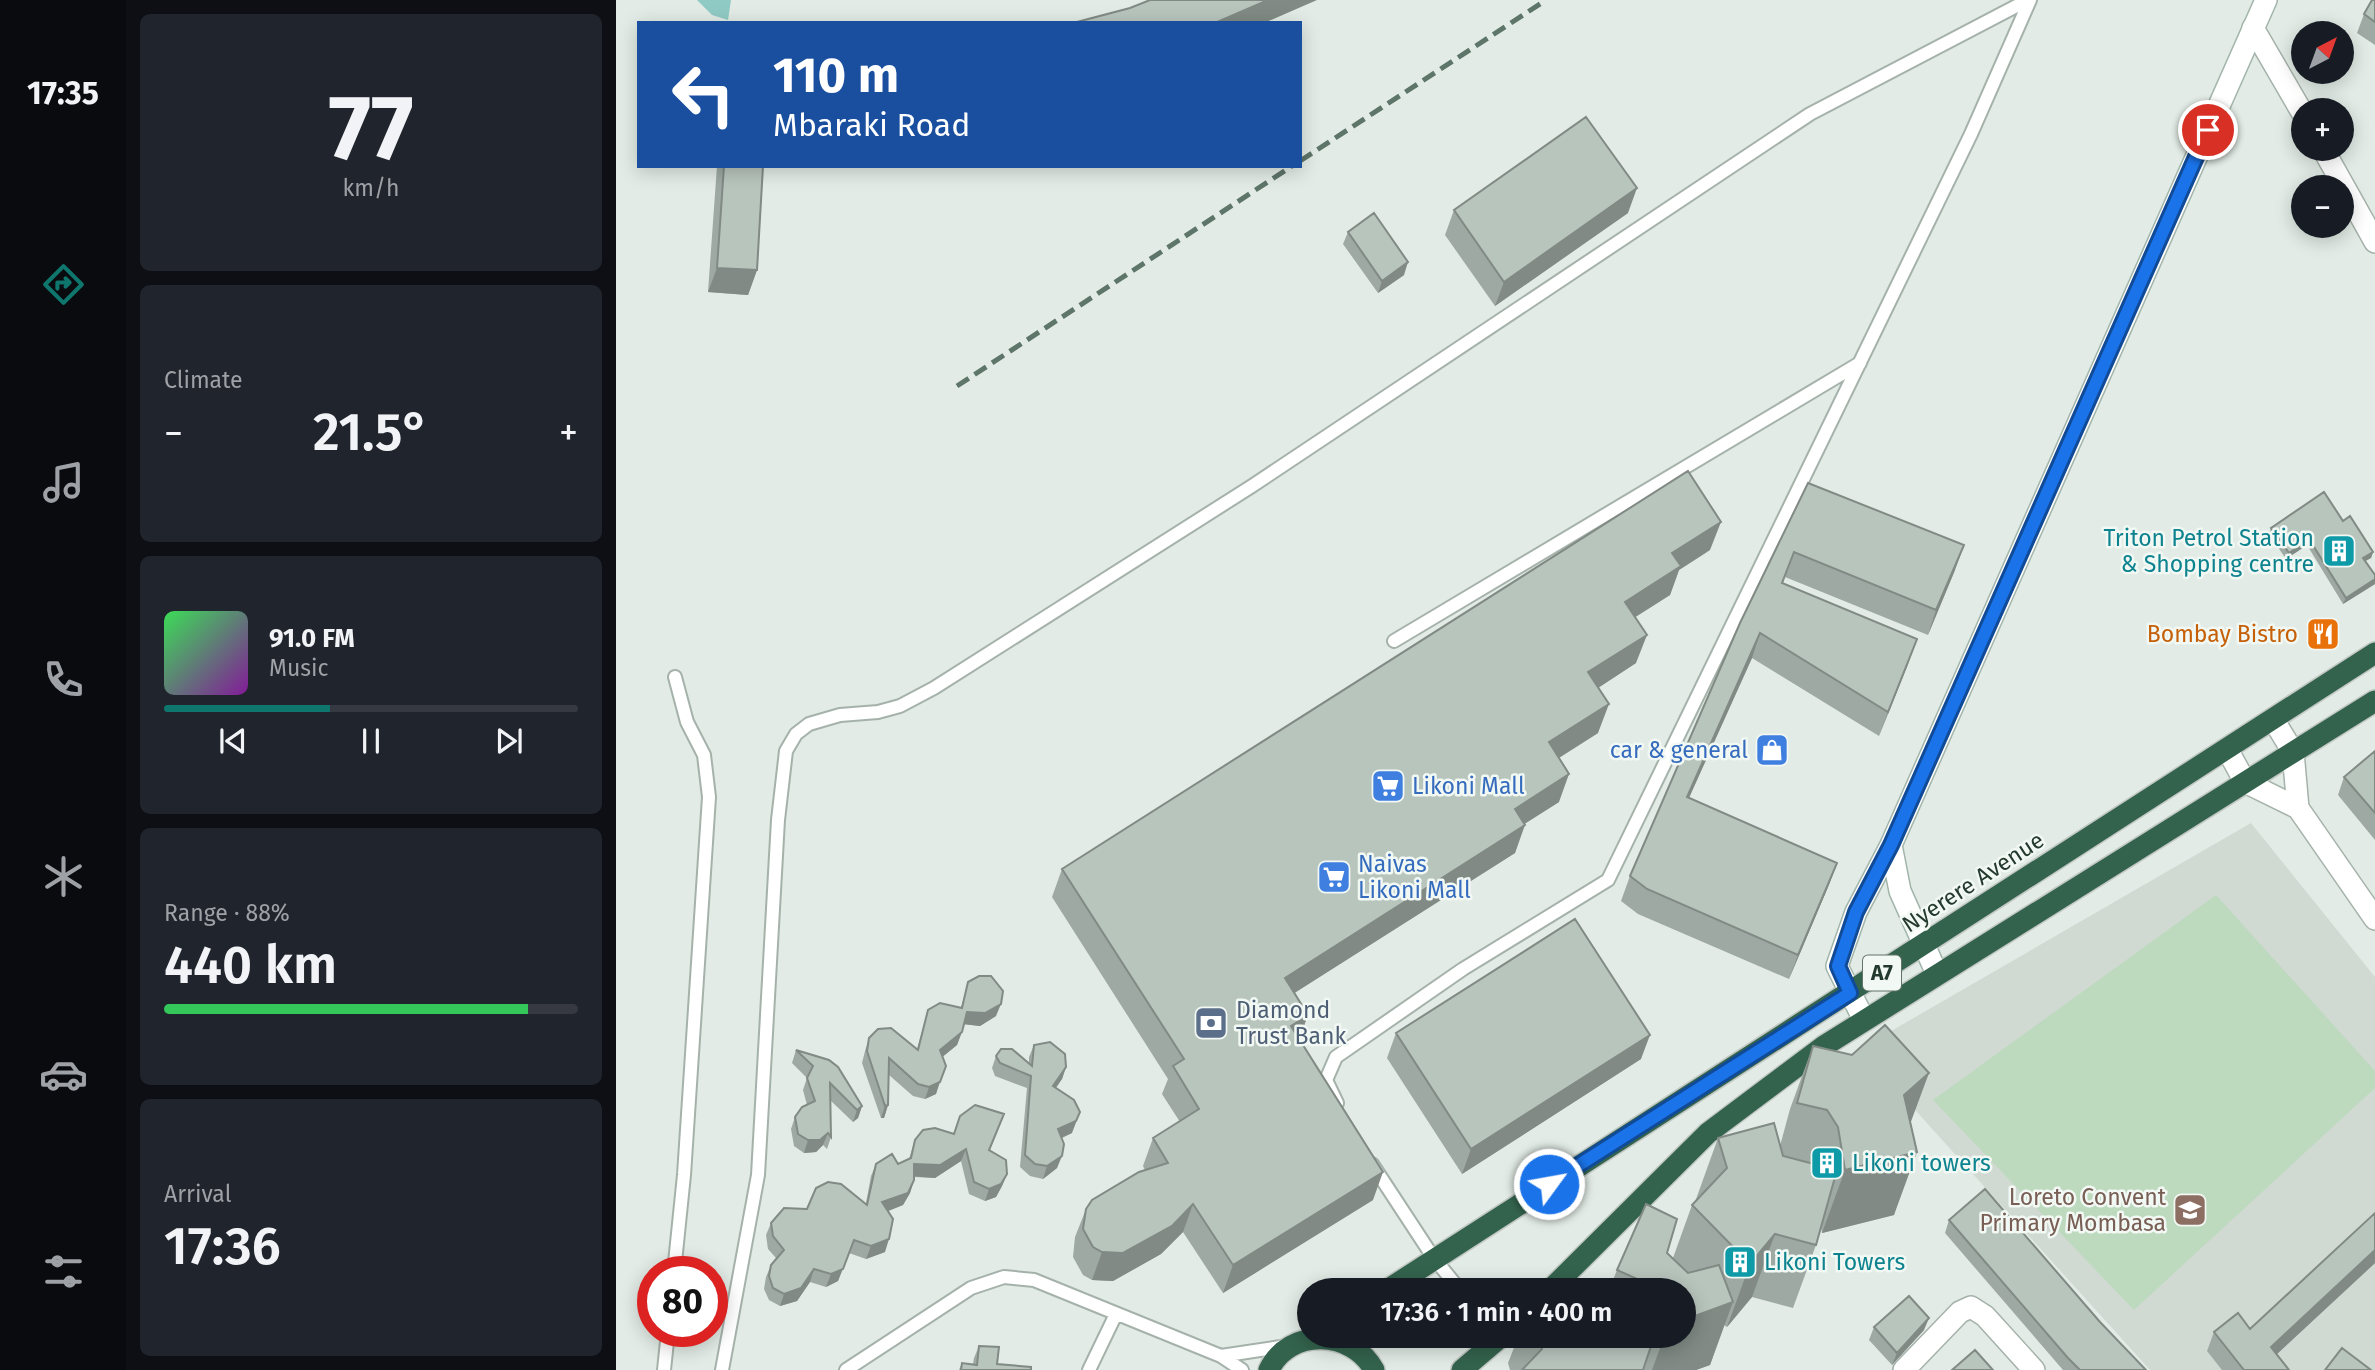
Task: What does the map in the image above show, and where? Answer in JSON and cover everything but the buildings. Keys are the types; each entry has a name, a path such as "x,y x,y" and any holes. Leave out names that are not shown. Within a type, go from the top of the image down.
{"highway":[{"name":"Nyerere Avenue","path":"1404,1278 2375,653"},
{"name":"A7","path":"1562,1278 1708,1133 1801,1061 2375,701"},
{"path":"1269,1370 1273,1362 1297,1344"},
{"path":"1354,1348 1374,1370"},
{"path":"1462,1370 1488,1348"}],"main road":[{"path":"1864,1020 1838,966 1856,912 1891,845 2266,0"},
{"path":"2253,28 2294,98"},
{"path":"2330,161 2375,242"},
{"path":"2273,719 2293,752 2298,808"},
{"path":"2227,749 2245,782 2298,808 2375,919"},
{"path":"1891,845 1899,891 1937,974"},
{"path":"1904,1370 1960,1312 1971,1307 1985,1315 2034,1370"}],"lane":[{"path":"1343,1115 1326,1080 1336,1058 1464,969 1608,880 1971,134 2029,0"},
{"path":"722,1370 758,1175 778,820 786,751 796,734 809,724 824,719 878,712 900,706 934,688 1252,486 1810,114 2029,0"},
{"path":"1394,641 1861,362"},
{"path":"675,677 687,722 704,755 709,797 684,1175 676,1256"},
{"path":"1362,1149 1433,1257 1450,1278"},
{"path":"846,1370 971,1288 1004,1277 1034,1280 1221,1356 1241,1370"},
{"path":"1089,1370 1116,1314"},
{"path":"1221,1356 1293,1345"},
{"path":"664,1370 666,1347"}],"shaded area":[{"name":"Loreto Convent Primary Mombasa","path":"2251,823 2375,977 2375,1370 2150,1370 1860,1049"}],"green space":[{"path":"2216,895 2375,1071 2375,1088 2134,1310 1933,1100"}],"water":[{"path":"697,0 731,0 728,20 712,15"}],"railway":[{"path":"1302,160 1546,0"},
{"path":"957,386 1289,168"}],"place":[{"name":"Triton Petrol Station & Shopping centre","path":"2339,551"},
{"name":"Bombay Bistro","path":"2323,634"},
{"name":"car & general","path":"1772,750"},
{"name":"Likoni Mall","path":"1388,786"},
{"name":"Naivas Likoni Mall","path":"1334,877"},
{"name":"Diamond Trust Bank","path":"1211,1023"},
{"name":"Likoni towers","path":"1827,1163"},
{"name":"Loreto Convent Primary Mombasa","path":"2190,1210"},
{"name":"Likoni Towers","path":"1740,1262"}],"route":[{"path":"1549,1184 1850,993 1838,966 1856,912 1891,845 2208,130"}]}
